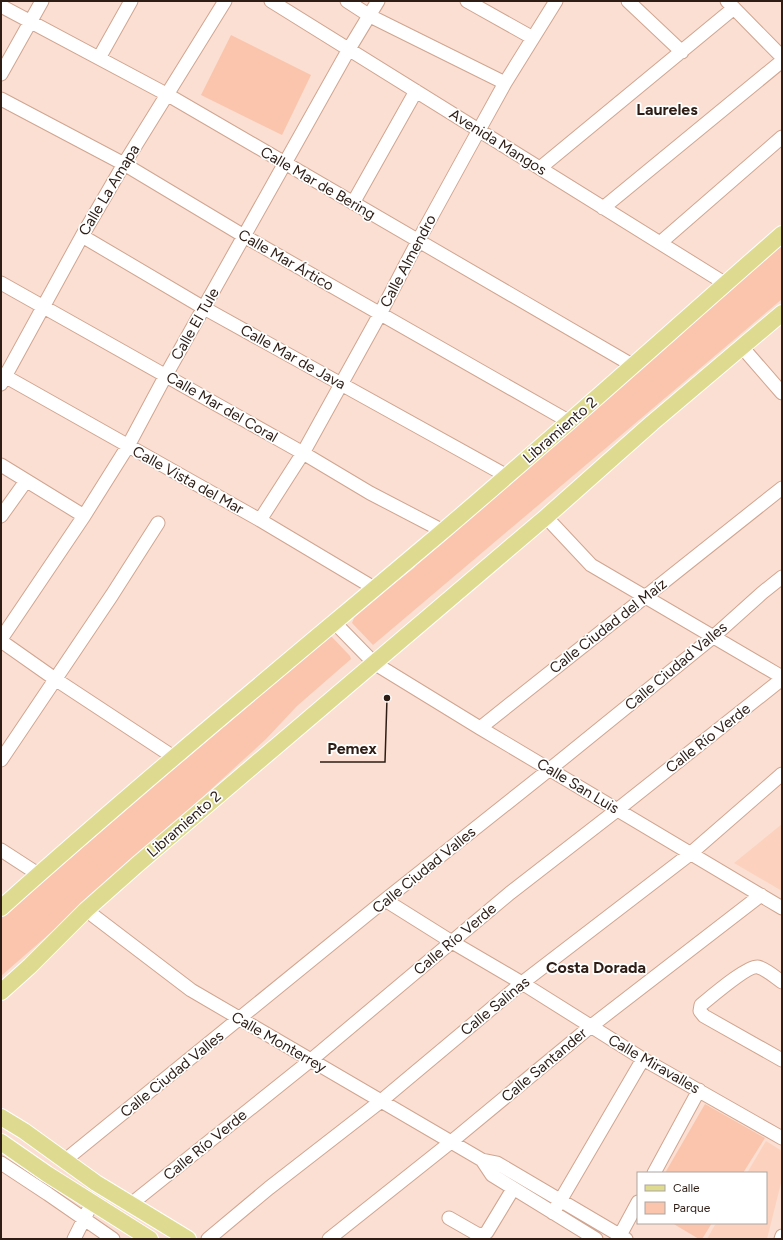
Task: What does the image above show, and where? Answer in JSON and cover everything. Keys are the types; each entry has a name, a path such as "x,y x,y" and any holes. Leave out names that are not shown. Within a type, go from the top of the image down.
{"main road":[{"name":"Libramiento 2","path":"1,908 38,874 570,422 782,234"},
{"name":"Libramiento 2","path":"1,992 30,966 86,910 157,847 546,517 652,423 782,313"},
{"path":"1,1117 24,1131 96,1183 188,1239"},
{"path":"4,1150 47,1174 150,1239"}],"street":[{"path":"1,74 42,1"},
{"path":"99,58 131,1"},
{"name":"Calle La Amapa","path":"2,378 124,164 225,1"},
{"name":"Avenida Mangos","path":"271,1 726,284"},
{"path":"348,1 370,16 505,84"},
{"name":"Calle El Tule","path":"1,640 84,516 128,446 285,163 378,1"},
{"path":"467,1 533,38"},
{"name":"Calle Almendro","path":"260,520 302,453 380,314 479,130 505,84 556,1"},
{"path":"628,1 682,52"},
{"path":"540,168 682,52 730,5 782,57"},
{"name":"Calle Mar de Bering","path":"1,6 168,95 632,366"},
{"path":"603,208 782,61"},
{"path":"353,203 416,91"},
{"name":"Calle Mar Ártico","path":"1,99 124,164 244,236 570,422"},
{"path":"660,243 782,137"},
{"name":"Calle Mar de Java","path":"82,236 204,308 507,476"},
{"name":"Calle Mar del Coral","path":"1,283 302,453 370,494 443,531"},
{"path":"742,347 782,393"},
{"name":"Calle Vista del Mar","path":"2,378 260,520 374,588"},
{"path":"1,465 84,516"},
{"path":"1,516 26,481"},
{"name":"Calle Ciudad del Maíz","path":"480,728 782,488"},
{"path":"546,517 591,565 782,678"},
{"path":"1,760 112,595 158,523"},
{"name":"Calle Ciudad Valles","path":"64,1161 385,900 713,637 782,577"},
{"path":"334,622 374,663"},
{"path":"1,640 55,679 175,758"},
{"name":"Calle San Luis","path":"374,663 782,908"},
{"name":"Calle Río Verde","path":"131,1204 311,1060 510,893 617,810 782,678"},
{"name":"Calle Salinas","path":"208,1239 269,1188 381,1101 522,983 690,854 782,774"},
{"path":"1,850 38,874"},
{"name":"Calle Santander","path":"328,1239 451,1142 590,1027 761,895"},
{"name":"Calle Miravalles","path":"385,900 452,942 522,983 643,1059 782,1138"},
{"name":"Calle Monterrey","path":"86,910 191,990 482,1160 497,1163 561,1200 621,1238"},
{"path":"782,982 759,967 754,967 724,986 701,1005 700,1011 704,1016 782,1060"},
{"path":"553,1213 643,1059"},
{"path":"655,1172 699,1090"},
{"name":"Calle Monterrey","path":"482,1160 492,1175 596,1239"},
{"path":"1,1163 113,1239"},
{"path":"449,1218 477,1234 483,1235 487,1232 513,1189"},
{"path":"74,1239 92,1203"},
{"path":"621,1238 637,1204"}],"shaded area":[{"path":"782,824 782,891 734,863"},
{"path":"766,1141 782,1151 782,1179 767,1239 707,1239 715,1224 767,1224 767,1172 748,1172"}],"green space":[{"path":"231,35 311,75 282,135 201,95"},
{"path":"782,245 782,299 373,645 352,623 360,610 414,568 437,541"},
{"path":"330,635 350,656 351,659 297,706 266,739 161,835 127,863 103,887 1,976 1,918"},
{"path":"705,1104 765,1138 744,1172 666,1172"},
{"path":"674,1224 711,1224 702,1239 699,1239"}],"place":[{"name":"Pemex","path":"387,698"}],"district":[{"name":"Laureles","path":"667,109"},
{"name":"Costa Dorada","path":"596,967"}]}
